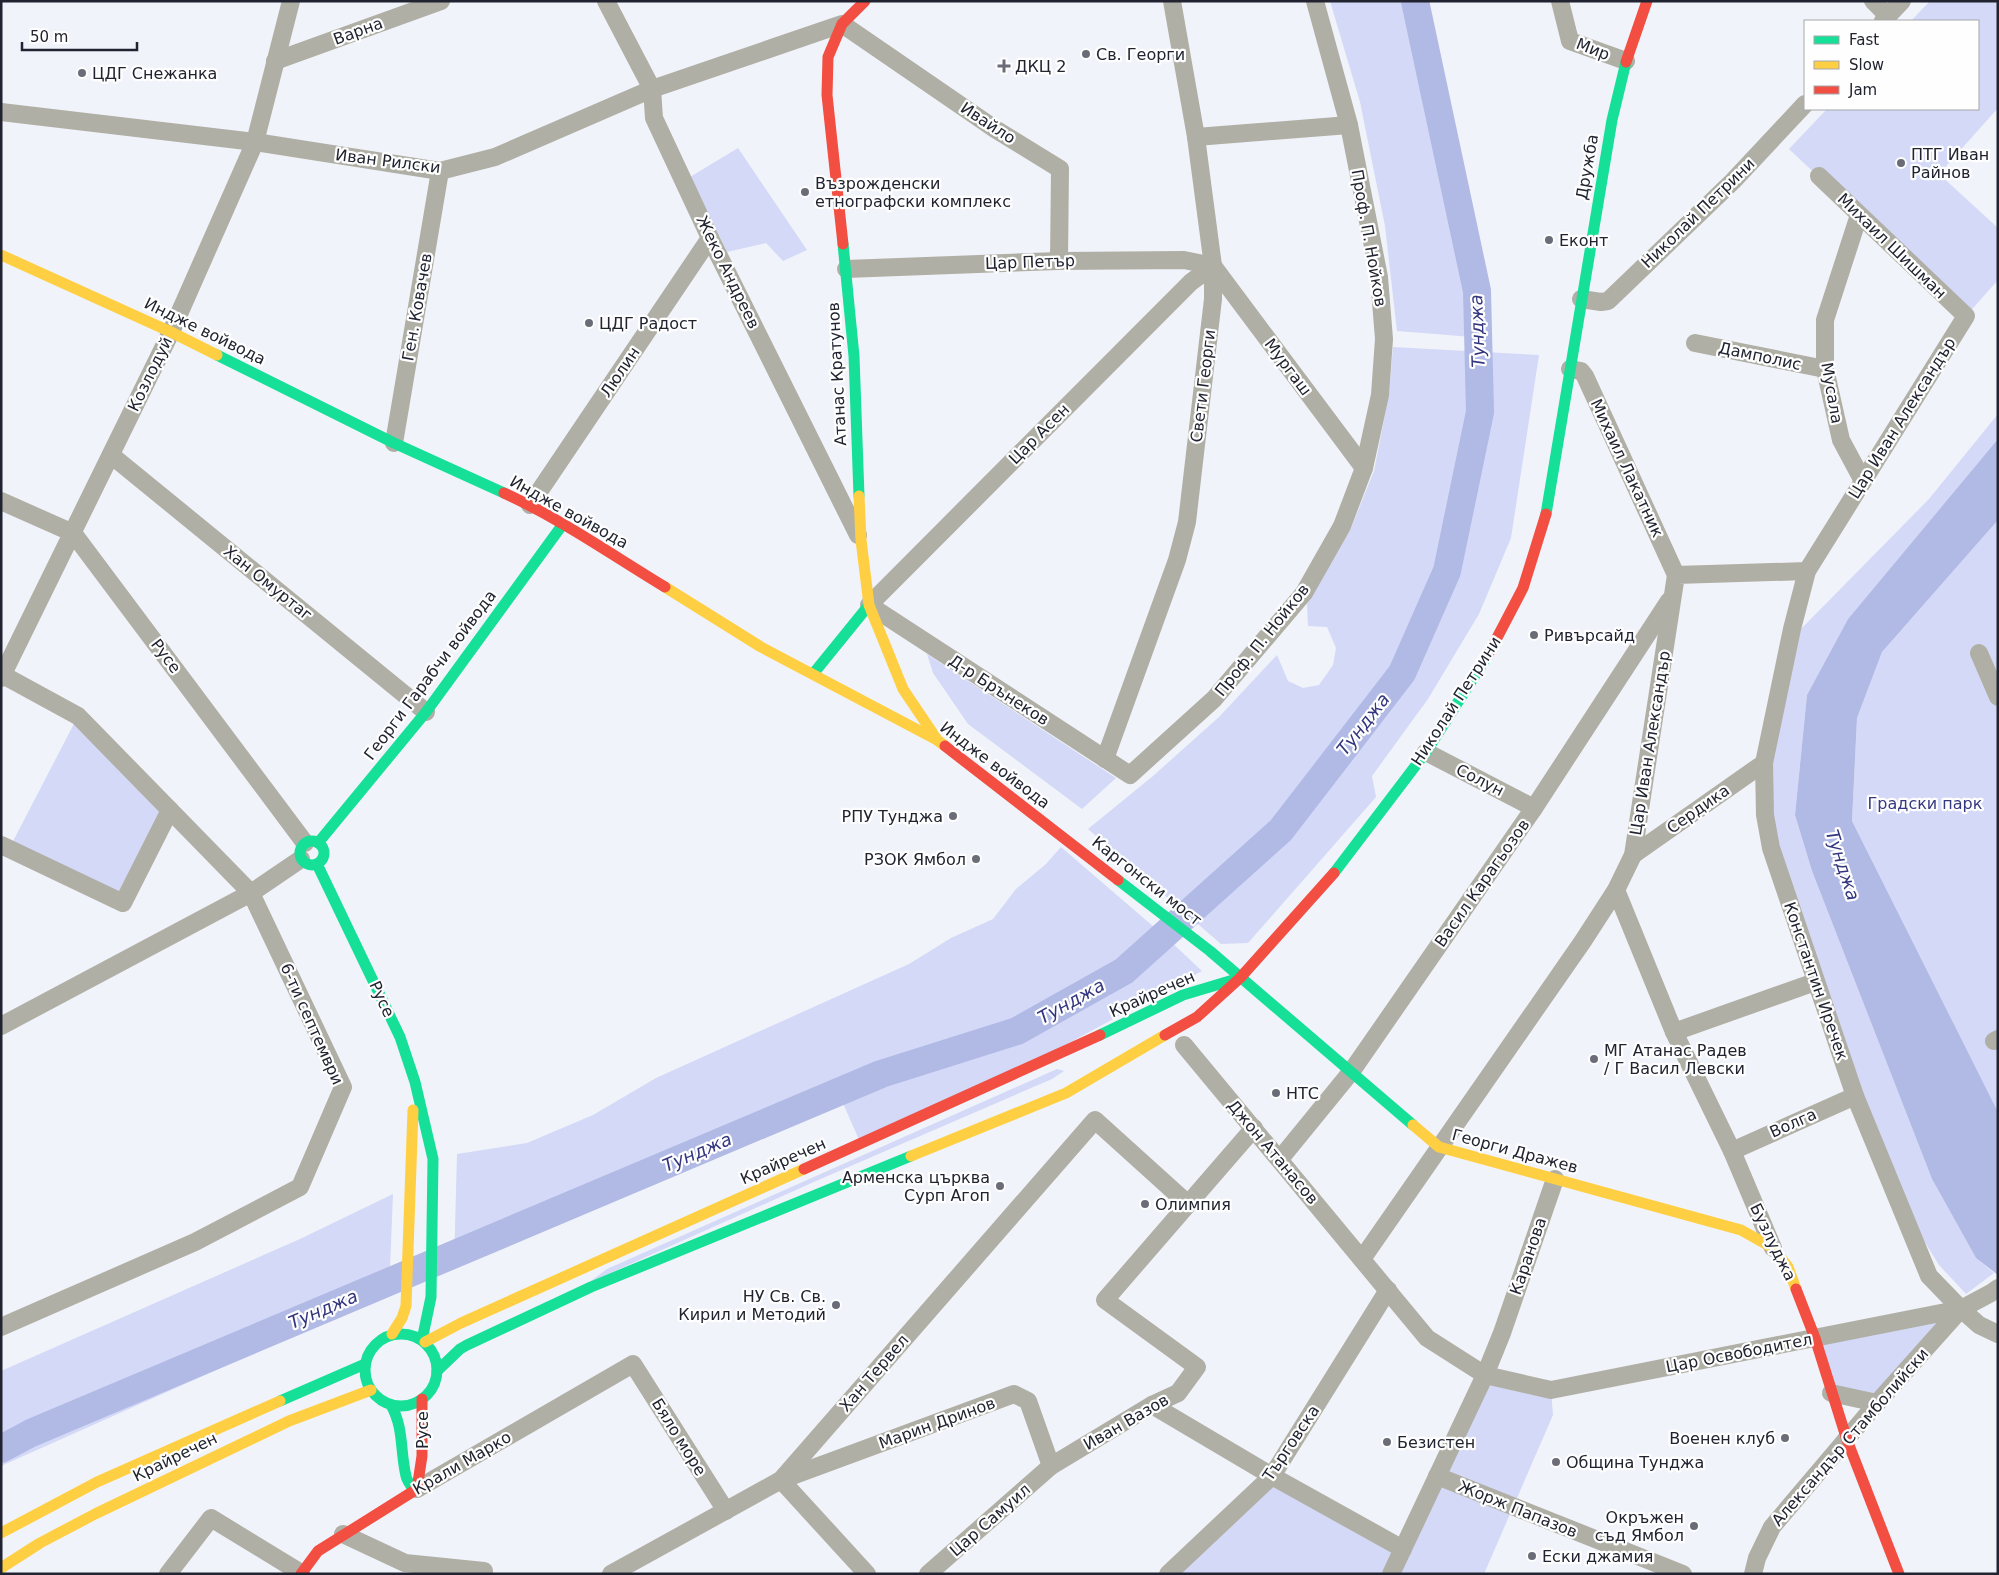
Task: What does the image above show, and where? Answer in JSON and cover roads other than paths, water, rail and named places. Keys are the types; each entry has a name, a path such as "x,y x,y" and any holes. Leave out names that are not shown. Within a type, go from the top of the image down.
{"street":[{"name":"Козлодуй","path":"2,676 171,332 255,142 291,1"},
{"name":"Варна","path":"275,61 441,1"},
{"name":"Жеко Андреев","path":"606,1 652,89 654,118 710,238 861,540"},
{"name":"Атанас Кратунов","path":"865,1 842,24 828,57 827,95 854,356 861,540 869,604 902,689 937,740"},
{"name":"Свети Георги","path":"1105,759 1176,560 1187,522 1213,299 1212,266 1196,137 1172,1"},
{"name":"Проф. П. Нойков","path":"1130,775 1214,699 1304,593 1342,526 1364,468 1380,396 1384,339 1379,277 1349,125 1315,1"},
{"name":"Мир","path":"1560,1 1570,40 1626,62"},
{"name":"Дружба","path":"1575,342 1612,120 1626,62 1647,1"},
{"path":"1873,1 1886,19 1902,1"},
{"name":"Иван Рилски","path":"1,112 255,142 440,171 495,157 652,89 842,24"},
{"name":"Ивайло","path":"842,24 995,129 1060,169 1059,261"},
{"name":"Николай Петрини","path":"1581,299 1601,302 1608,300 1733,181 1804,105"},
{"path":"1196,137 1349,125"},
{"name":"Ген. Ковачев","path":"394,443 440,171"},
{"name":"Михаил Шишман","path":"1819,176 1966,316"},
{"name":"Мусала","path":"1859,214 1825,320 1825,369 1841,440 1864,481"},
{"name":"Люлин","path":"530,505 710,238"},
{"name":"Индже войвода","path":"1,255 171,332 394,443 530,505 564,524 786,662 813,674 937,740 1063,836"},
{"name":"Цар Петър","path":"846,269 1059,261 1184,260 1212,266"},
{"name":"Мургаш","path":"1212,266 1364,468"},
{"name":"Цар Асен","path":"869,604 1191,282 1212,266"},
{"name":"Цар Иван Александър","path":"1792,629 1808,571 1966,316"},
{"name":"Николай Петрини","path":"1240,978 1339,868 1426,752 1488,656 1523,588 1545,517 1575,342"},
{"name":"Дамполис","path":"1695,343 1825,369"},
{"name":"Михаил Лакатник","path":"1570,369 1582,371 1585,376 1676,575"},
{"name":"Хан Омуртаг","path":"111,455 426,712"},
{"name":"Русе","path":"1,501 73,533 310,852 400,1037 415,1082 433,1159 430,1298"},
{"name":"Георги Гарабчи войвода","path":"310,852 426,712 564,524"},
{"path":"1676,575 1808,571"},
{"name":"Цар Иван Александър","path":"1362,1259 1616,890 1633,855 1676,575"},
{"name":"Васил Карагьозов","path":"1280,1160 1351,1072 1534,808 1672,597"},
{"path":"813,674 869,604"},
{"name":"Д-р Брънеков","path":"869,604 1130,775"},
{"name":"Константин Иречек","path":"1792,629 1764,763 1765,815 1771,848 1855,1096 1929,1276 1979,1325 1998,1334"},
{"path":"1979,653 1998,697"},
{"name":"6-ти септември","path":"1,1327 195,1242 300,1187 343,1086 251,893 78,716 2,676"},
{"name":"Солун","path":"1426,752 1534,808"},
{"name":"Сердика","path":"1633,855 1764,763"},
{"path":"1,846 123,903 170,810"},
{"name":"Каргонски мост","path":"1063,836 1210,951 1240,978"},
{"path":"1,1026 251,893 310,852"},
{"name":"Бузлуджа","path":"1616,890 1674,1032 1732,1151 1773,1248 1788,1266 1816,1338 1831,1393 1847,1440 1899,1574"},
{"name":"Георги Дражев","path":"1240,978 1439,1147 1741,1230 1773,1248"},
{"name":"Крайречен","path":"423,1341 1059,1055 1183,996 1240,978"},
{"name":"Крайречен","path":"437,1372 460,1349 467,1345 591,1287 1066,1093 1197,1017 1240,978"},
{"path":"1674,1032 1815,982"},
{"name":"Джон Атанасов","path":"1184,1045 1388,1290"},
{"path":"392,1334 402,1318 406,1306 410,1165 415,1082"},
{"name":"Волга","path":"1732,1151 1855,1096"},
{"name":"Хан Тервел","path":"611,1574 781,1480 1095,1120 1188,1204"},
{"path":"1188,1204 1254,1128"},
{"name":"Каранова","path":"1396,1572 1403,1549 1485,1375 1502,1333 1555,1179"},
{"name":"Иван Вазов","path":"1051,1466 1152,1405 1178,1393 1197,1367 1105,1300 1188,1204"},
{"name":"Цар Освободител","path":"1388,1290 1427,1338 1485,1375 1551,1390 1961,1309 1994,1291"},
{"name":"Търговска","path":"1168,1574 1272,1476 1388,1290"},
{"path":"423,1341 430,1298"},
{"path":"430,1298 442,1308"},
{"name":"Александър Стамболийски","path":"1753,1574 1757,1558 1772,1527 1877,1403 1961,1309"},
{"path":"453,1314 473,1318"},
{"path":"402,1333 412,1335 423,1341 435,1357 437,1372 434,1385 422,1399 413,1404 403,1406 391,1405 377,1398 371,1390 366,1382 365,1364 371,1348 377,1342 392,1334 402,1333"},
{"name":"Крайречен","path":"1,1533 97,1482 365,1364"},
{"name":"Крали Марко","path":"301,1573 318,1551 343,1534 633,1364"},
{"name":"Бяло море","path":"633,1364 726,1511"},
{"name":"Крайречен","path":"1,1568 40,1543 95,1514 289,1421 371,1390"},
{"path":"1831,1393 1877,1403"},
{"name":"Марин Дринов","path":"781,1480 1014,1394 1028,1401 1051,1466"},
{"name":"Русе","path":"416,1490 421,1476 423,1458 422,1399"},
{"name":"Русе","path":"391,1405 398,1417 402,1435 406,1478 416,1490"},
{"path":"1152,1405 1272,1476 1403,1549"},
{"path":"393,1478 400,1454 402,1435"},
{"name":"Цар Самуил","path":"928,1574 1051,1466"},
{"name":"Жорж Папазов","path":"1437,1476 1683,1574"},
{"path":"781,1480 867,1574"},
{"path":"370,1518 383,1498"},
{"path":"168,1574 211,1518 301,1573"},
{"path":"343,1534 405,1563 484,1571"}],"water":[{"path":"1998,439 1998,520 1882,652 1857,718 1852,821 1998,1112 1998,1275 1976,1258 1932,1179 1812,871 1795,815 1807,695 1848,619"}],"waterway":[{"name":"Тунджа","path":"1,1449 31,1433 881,1074 1017,1031 1124,971 1281,830 1402,673 1447,571 1480,412 1477,291 1415,1"}],"place":[{"name":"Св. Георги","path":"1086,54"},
{"name":"ДКЦ 2","path":"1004,66"},
{"name":"ЦДГ Снежанка","path":"82,73"},
{"name":"ПТГ Иван Райнов","path":"1901,163"},
{"name":"Възрожденски етнографски комплекс","path":"805,192"},
{"name":"Еконт","path":"1549,240"},
{"name":"ЦДГ Радост","path":"589,323"},
{"name":"Ривърсайд","path":"1534,635"},
{"name":"РПУ Тунджа","path":"953,816"},
{"name":"РЗОК Ямбол","path":"976,859"},
{"name":"МГ Атанас Радев / Г Васил Левски","path":"1594,1059"},
{"name":"НТС","path":"1276,1093"},
{"name":"Арменска църква Сурп Агоп","path":"1000,1186"},
{"name":"Олимпия","path":"1145,1204"},
{"name":"НУ Св. Св. Кирил и Методий","path":"836,1305"},
{"name":"Военен клуб","path":"1785,1438"},
{"name":"Безистен","path":"1387,1442"},
{"name":"Община Тунджа","path":"1556,1462"},
{"name":"Окръжен съд Ямбол","path":"1694,1526"},
{"name":"Ески джамия","path":"1532,1556"}],"park label":[{"name":"Градски парк","path":"1925,803"}]}
